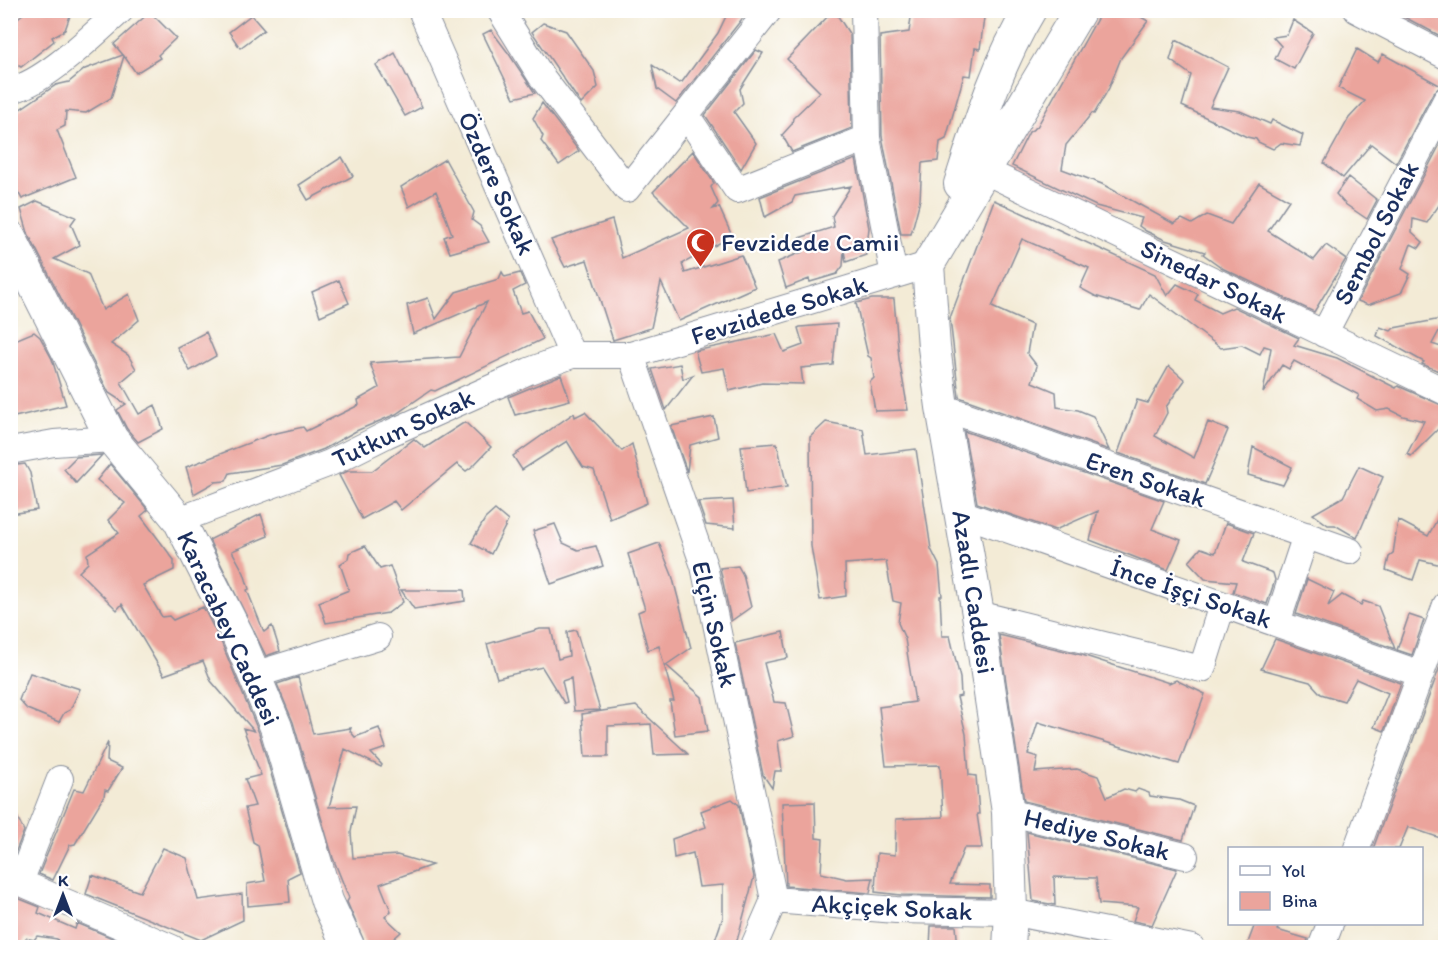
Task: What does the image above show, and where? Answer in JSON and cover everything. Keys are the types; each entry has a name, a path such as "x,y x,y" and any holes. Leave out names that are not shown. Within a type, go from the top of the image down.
{"street":[{"path":"10,90 22,88 67,57 121,10"},
{"name":"Özdere Sokak","path":"421,10 572,355"},
{"path":"500,10 541,76 627,189 769,10"},
{"path":"864,10 867,138 894,275"},
{"name":"Azadlı Caddesi","path":"1009,948 1011,912 1008,812 934,347 935,253 982,113 1018,31 1030,10"},
{"path":"935,253 1080,10"},
{"path":"1357,10 1446,56"},
{"name":"Sembol Sokak","path":"1324,334 1446,100"},
{"path":"687,116 737,190 867,138"},
{"name":"Sinedar Sokak","path":"983,170 1446,392"},
{"name":"Karacabey Caddesi","path":"10,237 112,439 179,520 238,636 276,727 327,901 349,948"},
{"name":"Fevzidede Sokak","path":"631,355 894,275 935,253"},
{"name":"Tutkun Sokak","path":"179,520 330,463 530,371 572,355 631,355"},
{"name":"Elçin Sokak","path":"631,355 704,566 774,900"},
{"name":"Eren Sokak","path":"942,407 1350,551"},
{"path":"10,451 54,443 112,439"},
{"name":"İnce İşçi Sokak","path":"961,513 1421,674"},
{"path":"1277,623 1306,535"},
{"path":"978,614 1202,669 1222,605"},
{"path":"1358,847 1446,605"},
{"path":"254,675 378,637"},
{"path":"60,779 15,880 125,938 172,948"},
{"name":"Hediye Sokak","path":"1008,812 1185,856"},
{"path":"753,948 774,900"},
{"name":"Akçiçek Sokak","path":"774,900 896,910 1011,912 1192,948"},
{"path":"1321,948 1330,925"}],"building":[{"path":"28,10 72,10 65,30 52,37 54,41 21,67 10,61 10,24"},
{"path":"729,10 749,10 676,103 657,89 652,65 679,83 682,82 718,33"},
{"path":"834,10 850,35 852,128 792,152 782,135 792,124 793,118 820,92 787,59"},
{"path":"912,10 985,10 980,49 975,48 971,76 964,75 946,139 940,142 938,161 922,163 920,200 911,234 901,234 882,136 880,36 909,32"},
{"path":"1102,10 1129,10 1148,21 1121,58 1109,88 1094,114 1092,113 1066,145 1062,169 1102,184 1174,224 1182,219 1192,224 1207,215 1231,224 1259,183 1289,200 1268,231 1314,260 1326,245 1346,259 1314,312 1224,269 1203,254 1205,252 1165,240 1146,231 1139,226 1142,218 1096,206 1012,166 1029,132 1037,127"},
{"path":"1391,10 1446,10 1446,39"},
{"path":"150,12 176,38 158,55 160,58 136,73 124,56 111,98 86,113 66,111 65,126 57,130 76,177 22,199 10,178 10,116 56,85 69,82 85,69 123,55 114,44"},
{"path":"251,15 264,30 240,48 229,32"},
{"path":"1293,20 1313,33 1294,69 1275,59 1281,46 1273,37 1287,35"},
{"path":"543,23 566,31 594,71 598,87 581,104 532,32"},
{"path":"491,30 535,93 514,98 483,34"},
{"path":"1176,40 1228,67 1210,107 1240,111 1270,124 1272,120 1303,135 1300,146 1281,143 1273,149 1182,106 1191,75 1170,60"},
{"path":"1357,49 1378,62 1383,54 1441,86 1433,93 1396,163 1371,144 1343,178 1324,163 1349,118 1365,101 1338,88"},
{"path":"756,50 763,53 740,89 743,103 734,112 756,143 741,169 705,115"},
{"path":"395,53 422,107 405,116 376,65"},
{"path":"542,103 579,151 559,165 541,141 543,136 533,118"},
{"path":"1446,133 1446,195 1427,223 1413,219 1412,232 1423,242 1419,248 1411,244 1402,269 1410,274 1401,293 1368,305 1358,301"},
{"path":"693,151 714,183 711,187 718,203 713,209 719,207 732,236 682,264 685,273 741,255 755,287 679,321 661,282 651,328 613,340 587,260 565,267 551,240 612,220 622,258 689,228 653,192"},
{"path":"342,157 353,176 308,200 299,185"},
{"path":"445,159 474,212 472,220 480,226 489,242 450,253 444,237 452,234 436,191 409,207 401,187"},
{"path":"856,159 869,228 866,255 846,262 844,250 843,266 837,274 810,282 809,279 786,288 778,262 802,252 799,238 834,227 832,216 851,186 795,196 792,202 765,217 760,197"},
{"path":"1348,177 1377,200 1367,219 1345,204 1336,194"},
{"path":"994,200 1155,274 1167,296 1177,284 1198,294 1195,300 1220,313 1234,307 1299,338 1294,345 1337,358 1396,388 1398,386 1446,407 1446,426 1442,425 1411,456 1407,454 1424,421 1403,416 1389,409 1377,411 1357,399 1359,395 1294,361 1289,369 1282,365 1263,393 1271,348 1264,346 1260,354 1242,345 1221,348 1149,294 1140,310 1095,296 1080,288 1089,268 1022,239 992,307 1032,325 1027,353 1037,366 1032,382 1056,392 1057,407 1078,410 1093,416 1109,450 959,397 950,318"},
{"path":"37,201 76,217 71,224 80,245 54,259 88,274 103,310 129,294 139,320 111,344 128,355 136,369 121,382 139,414 155,405 163,429 138,442 127,429 117,410 126,404 109,393 28,233 21,209"},
{"path":"502,272 505,277 520,273 525,285 513,291 521,313 528,311 543,339 435,391 431,390 396,414 356,431 324,449 282,465 230,473 226,481 215,482 194,494 186,467 272,434 303,427 306,431 359,405 358,400 379,388 370,363 459,357 487,302 413,334 407,305 428,298 436,319 456,292 499,279"},
{"path":"339,280 349,303 320,316 312,292"},
{"path":"872,299 894,299 899,359 908,410 875,411 870,382 874,378 871,358 868,356 856,303"},
{"path":"1446,318 1432,344 1441,347 1446,342 1446,374 1422,364 1424,362 1377,336 1380,327 1391,331 1394,328"},
{"path":"837,324 833,365 801,368 803,384 762,383 729,391 724,368 701,372 695,351 776,334 784,352 803,345 798,328"},
{"path":"34,332 40,337 52,359 66,405 10,418 10,342"},
{"path":"206,332 216,356 190,371 177,347"},
{"path":"680,364 683,379 693,375 666,410 652,369"},
{"path":"1169,366 1185,380 1166,407 1167,413 1155,436 1194,458 1208,422 1228,430 1205,484 1118,453 1137,400 1148,403"},
{"path":"561,375 570,400 515,415 508,397"},
{"path":"585,412 622,451 632,444 647,503 610,519 594,470 583,467 567,441 522,470 513,456 574,413 575,417"},
{"path":"714,417 718,437 690,445 687,472 671,426"},
{"path":"465,422 491,447 473,466 466,471 457,464 401,510 394,501 362,519 339,475 348,471 372,471 414,439 425,448"},
{"path":"826,422 863,429 867,455 916,449 931,549 939,565 942,636 950,636 960,678 961,696 957,697 966,734 969,775 976,776 979,814 977,814 982,848 964,848 950,884 990,885 990,897 901,895 875,892 877,853 895,855 896,819 943,817 940,765 886,766 879,707 915,702 905,639 898,623 901,603 893,601 886,561 845,564 846,596 820,600 811,546 810,437"},
{"path":"964,431 1164,501 1152,529 1181,540 1168,570 1090,540 1098,511 1055,530 977,503"},
{"path":"777,443 787,487 746,493 741,446"},
{"path":"1253,447 1292,467 1283,485 1248,475"},
{"path":"102,455 76,483 64,469 76,457"},
{"path":"25,464 30,473 37,510 10,514 10,466"},
{"path":"110,464 148,510 141,516 174,560 174,570 143,585 162,617 169,616 173,620 203,607 222,644 259,733 300,872 288,878 290,902 248,906 247,884 265,881 258,845 253,842 245,808 255,806 245,779 261,775 243,728 254,731 211,681 203,661 164,675 122,604 117,610 79,572 88,563 87,554 119,533 108,520 125,503 97,480"},
{"path":"1359,466 1383,477 1357,538 1335,525 1328,525 1313,514 1343,497"},
{"path":"733,500 735,528 706,525 698,502"},
{"path":"1446,503 1446,566 1420,560 1413,580 1386,570 1389,557 1393,554 1398,520 1428,536"},
{"path":"495,510 508,521 491,554 471,543 485,519"},
{"path":"261,514 268,536 232,551 244,573 249,589 247,590 264,632 272,626 280,651 266,656 209,540"},
{"path":"1226,523 1254,533 1243,562 1273,573 1275,580 1267,604 1233,592 1236,582 1205,579 1189,562 1201,548 1215,553"},
{"path":"555,524 563,543 578,550 596,546 603,566 551,584 533,531"},
{"path":"659,543 672,575 691,648 666,665 702,697 708,731 675,735 670,701 674,701 659,646 648,650 638,612 645,609 628,554"},
{"path":"365,546 380,569 390,566 403,602 388,613 326,623 319,602 349,590 340,564 348,559 349,553"},
{"path":"738,566 743,575 751,607 731,621 720,568"},
{"path":"1307,579 1334,592 1328,606 1342,595 1361,605 1363,601 1378,606 1395,649 1296,614"},
{"path":"401,590 464,590 465,601 414,609"},
{"path":"1409,615 1424,620 1412,655 1397,650"},
{"path":"540,629 551,629 558,659 569,656 567,632 576,630 600,710 574,711 571,678 562,681 567,702 564,703 542,667 497,678 487,644"},
{"path":"783,632 788,658 764,663 774,702 786,703 794,736 778,741 782,771 775,771 772,788 763,775 735,643"},
{"path":"999,635 1082,655 1169,683 1176,680 1205,694 1179,764 1038,722 1028,754 1038,757 1035,772 1077,769 1098,776 1107,797 1124,789 1135,792 1138,789 1149,793 1150,796 1179,800 1194,806 1183,840 1024,801"},
{"path":"1275,639 1401,683 1384,731 1374,727 1388,693 1356,679 1344,701 1321,694 1310,682 1261,669"},
{"path":"1446,650 1446,840 1408,827 1400,847 1374,847"},
{"path":"30,673 80,689 70,710 64,713 59,722 27,709 19,700"},
{"path":"298,677 313,734 351,728 350,731 355,737 379,728 386,748 371,753 382,765 381,767 345,749 329,807 356,806 351,832 353,858 397,855 432,865 380,884 391,911 385,917 401,932 383,948 367,948 347,902 349,898 333,858 293,722 277,684"},
{"path":"636,706 688,754 654,755 651,724 608,726 608,757 585,757 582,714"},
{"path":"108,742 107,761 122,768 108,791 105,790 104,796 75,844 70,845 53,880 39,874 74,789 84,791"},
{"path":"732,799 739,805 754,877 735,948 728,948 714,943 723,917 723,885 699,887 693,853 674,858 672,839 706,827 701,811"},
{"path":"10,802 24,831 11,863 10,863"},
{"path":"815,802 816,838 823,839 821,873 847,879 873,878 870,893 786,886 782,803"},
{"path":"1027,832 1177,869 1152,925 1133,921 1138,907 1099,904 1096,878 1054,877 1055,905 1033,901"},
{"path":"163,848 187,858 198,900 242,894 243,920 201,940 86,894 92,875 140,892"},
{"path":"10,895 40,907 38,913 75,929 77,923 117,940 114,948 69,948 59,943 57,939 37,936 34,940 26,938 19,948 10,948"},
{"path":"1255,925 1279,925 1277,930 1308,939 1306,948 1246,948"},
{"path":"931,926 956,926 958,948 930,948"}],"place":[{"name":"Fevzidede Camii","path":"700,268"}]}
